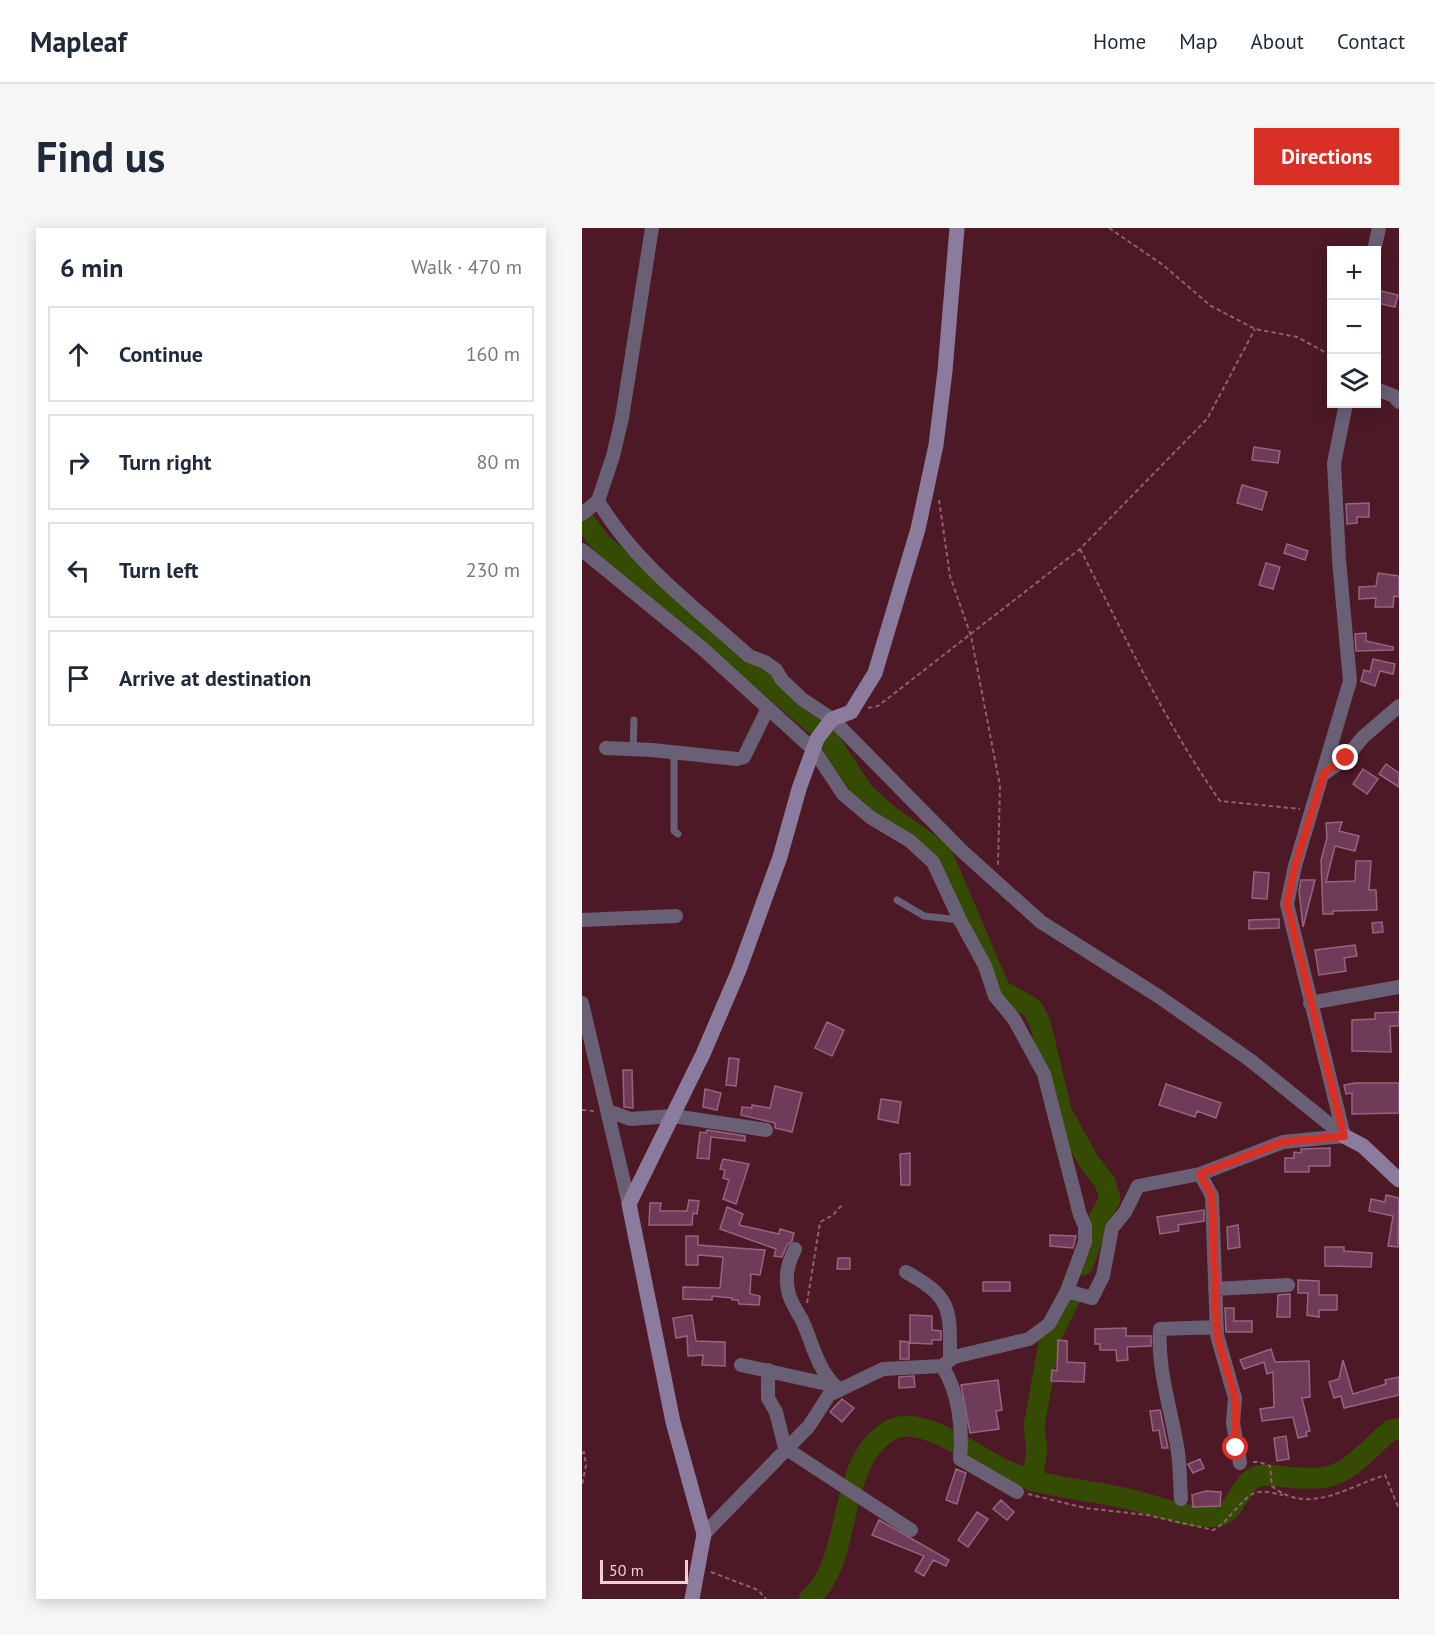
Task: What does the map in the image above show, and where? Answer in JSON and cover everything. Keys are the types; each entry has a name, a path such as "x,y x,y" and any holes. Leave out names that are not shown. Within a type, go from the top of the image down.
{"street":[{"path":"582,514 598,501 613,456 622,418 652,228"},
{"path":"629,1204 673,1116 739,970 780,857 799,789 817,739 832,719 851,712 875,673 918,529 937,434 957,228"},
{"path":"1375,246 1379,228"},
{"path":"1381,391 1394,396 1399,402"},
{"path":"1344,1136 1287,904 1350,681 1339,560 1334,463 1345,408"},
{"path":"598,501 613,526 653,573 749,657 765,662 776,670 782,680 802,699 832,719 998,883 1041,922 1158,996 1250,1060 1344,1136 1363,1146 1399,1180"},
{"path":"582,550 704,649 814,750 843,794 870,817 910,841 933,862 985,966 995,996 1014,1019 1044,1074 1077,1205 1085,1226 1085,1242 1067,1291 1049,1323 1029,1339 954,1357 946,1363 883,1370 839,1388 829,1395 809,1426 785,1448 704,1534"},
{"path":"606,748 737,759 744,757 768,708"},
{"path":"1324,773 1346,758 1363,737 1397,708"},
{"path":"582,920 675,916"},
{"path":"1310,1002 1399,987"},
{"path":"582,1003 629,1204 673,1422 704,1534 692,1599"},
{"path":"609,1112 630,1119 673,1116 766,1130"},
{"path":"1067,1291 1092,1298 1103,1276 1112,1228 1125,1212 1138,1186 1200,1174 1283,1142 1344,1136"},
{"path":"1200,1174 1212,1196 1216,1327 1235,1398 1233,1423 1240,1463"},
{"path":"795,1250 788,1264 788,1294 806,1330 823,1374 839,1388"},
{"path":"906,1272 937,1292 948,1307 946,1363 952,1382 962,1437 960,1460 997,1478 1017,1492"},
{"path":"1215,1289 1288,1285"},
{"path":"1181,1498 1178,1452 1168,1402 1160,1329 1216,1327"},
{"path":"741,1365 839,1388"},
{"path":"768,1370 768,1398 776,1412 785,1448 911,1530"}],"lane":[{"path":"633,750 634,720"},
{"path":"674,752 674,831 678,834"},
{"path":"897,900 924,916 960,920"}],"path":[{"path":"1108,228 1163,265 1211,306 1255,329 1297,337 1328,354"},
{"path":"851,712 878,706 1080,549 1207,419 1255,329"},
{"path":"938,494 950,576 970,636 1000,786 998,883"},
{"path":"1080,549 1170,721 1196,767 1220,801 1313,810"},
{"path":"807,1309 820,1222 833,1215 842,1205"},
{"path":"582,1453 584,1452 586,1465 582,1485"},
{"path":"1240,1463 1260,1462 1270,1466 1272,1486 1283,1495"},
{"path":"1017,1492 1085,1508 1147,1515 1213,1530 1223,1526 1247,1497 1258,1491 1305,1499 1327,1499 1384,1475 1399,1509"},
{"path":"697,1568 725,1576 758,1590 766,1599"}],"building":[{"path":"1381,291 1398,295 1395,307 1381,304"},
{"path":"1254,447 1280,451 1278,463 1252,460"},
{"path":"1242,485 1267,492 1262,510 1237,503"},
{"path":"1369,503 1369,517 1357,517 1357,523 1347,524 1346,504"},
{"path":"1287,544 1308,551 1305,560 1284,553"},
{"path":"1266,563 1280,567 1273,589 1259,585"},
{"path":"1378,573 1399,576 1399,597 1394,596 1393,607 1375,607 1376,598 1359,599 1359,587 1376,586"},
{"path":"1366,633 1366,641 1393,647 1393,650 1356,651 1355,634"},
{"path":"1373,659 1395,664 1393,674 1380,671 1375,686 1361,681 1364,670 1370,672"},
{"path":"1386,764 1399,773 1399,787 1379,774"},
{"path":"1363,769 1378,779 1367,794 1353,784"},
{"path":"1342,822 1339,831 1359,836 1355,851 1335,846 1326,882 1355,881 1356,861 1371,861 1369,890 1376,890 1377,910 1333,911 1333,914 1323,914 1321,860 1327,838 1326,823"},
{"path":"1254,872 1269,873 1267,899 1252,898"},
{"path":"1301,880 1315,880 1303,927 1299,891"},
{"path":"1279,919 1279,928 1249,929 1249,920"},
{"path":"1382,922 1383,932 1373,933 1372,923"},
{"path":"1355,945 1357,956 1344,958 1346,971 1319,975 1315,950"},
{"path":"1399,1012 1399,1026 1390,1026 1391,1052 1352,1051 1352,1020 1375,1019 1375,1013"},
{"path":"827,1022 844,1030 832,1056 815,1048"},
{"path":"729,1058 739,1059 736,1086 726,1085"},
{"path":"623,1070 632,1070 633,1108 624,1107"},
{"path":"1399,1083 1399,1113 1352,1114 1352,1093 1346,1094 1344,1085"},
{"path":"1166,1084 1221,1103 1216,1118 1197,1111 1195,1117 1159,1105"},
{"path":"775,1086 802,1093 792,1132 775,1128 775,1123 741,1115 742,1107 752,1108 752,1105 770,1108"},
{"path":"705,1089 721,1093 717,1110 703,1107"},
{"path":"881,1099 901,1102 898,1123 878,1119"},
{"path":"707,1130 745,1136 745,1141 711,1137 709,1159 697,1158 700,1132 706,1133"},
{"path":"1330,1148 1330,1166 1309,1166 1309,1172 1285,1172 1285,1158 1294,1158 1294,1152 1301,1153 1301,1149"},
{"path":"910,1153 910,1185 901,1185 900,1154"},
{"path":"723,1159 749,1164 736,1204 723,1199 729,1180 723,1178 725,1170 720,1169"},
{"path":"1386,1195 1399,1198 1398,1247 1388,1246 1393,1216 1369,1211 1371,1199 1385,1202"},
{"path":"689,1200 699,1201 697,1214 693,1213 692,1225 649,1225 650,1203 661,1203 660,1211 687,1211"},
{"path":"727,1207 743,1214 739,1225 779,1234 780,1229 794,1233 782,1257 774,1256 776,1249 720,1229"},
{"path":"1204,1210 1204,1221 1178,1225 1179,1231 1160,1234 1157,1217"},
{"path":"1238,1225 1240,1247 1228,1249 1227,1227"},
{"path":"1050,1235 1076,1236 1073,1248 1050,1246"},
{"path":"686,1236 698,1236 698,1245 765,1250 760,1275 751,1274 750,1294 760,1296 759,1305 739,1304 738,1300 732,1300 732,1298 712,1296 712,1300 683,1299 683,1287 720,1288 723,1257 698,1255 698,1265 686,1265"},
{"path":"1325,1247 1344,1247 1344,1251 1372,1253 1371,1267 1325,1266"},
{"path":"838,1258 850,1258 850,1269 837,1269"},
{"path":"1298,1280 1319,1281 1319,1295 1337,1295 1337,1310 1319,1310 1319,1317 1307,1315 1308,1293 1298,1293"},
{"path":"983,1282 1010,1282 1010,1291 983,1291"},
{"path":"1290,1294 1290,1317 1277,1317 1278,1295"},
{"path":"1225,1308 1234,1308 1234,1321 1252,1321 1252,1332 1226,1332"},
{"path":"692,1315 696,1341 725,1342 725,1366 702,1365 703,1355 688,1356 687,1336 676,1338 673,1318"},
{"path":"910,1315 932,1316 932,1330 941,1331 941,1340 932,1340 932,1344 910,1343"},
{"path":"1126,1328 1126,1336 1151,1336 1151,1346 1127,1347 1128,1360 1117,1361 1116,1350 1100,1350 1100,1344 1095,1344 1095,1329"},
{"path":"1058,1340 1067,1341 1067,1362 1085,1363 1084,1382 1051,1381 1052,1370 1057,1371"},
{"path":"900,1341 909,1342 909,1359 900,1359"},
{"path":"1271,1349 1275,1362 1309,1361 1310,1397 1302,1398 1310,1431 1306,1432 1307,1436 1298,1438 1293,1417 1262,1421 1260,1409 1274,1407 1273,1372 1267,1374 1264,1362 1244,1369 1240,1360"},
{"path":"1343,1360 1353,1394 1386,1384 1385,1380 1399,1377 1399,1395 1344,1408 1341,1396 1334,1398 1329,1382 1339,1379"},
{"path":"914,1376 915,1387 899,1388 899,1377"},
{"path":"998,1380 1002,1410 996,1411 999,1429 970,1433 961,1385"},
{"path":"842,1399 854,1408 842,1422 830,1412"},
{"path":"1160,1410 1168,1448 1162,1448 1159,1430 1153,1431 1150,1411"},
{"path":"1286,1436 1289,1459 1277,1461 1274,1438"},
{"path":"1200,1459 1204,1468 1193,1473 1188,1464"},
{"path":"956,1469 966,1473 957,1504 946,1500"},
{"path":"1206,1491 1221,1492 1220,1506 1193,1507 1192,1495"},
{"path":"1001,1500 1014,1512 1007,1520 993,1509"},
{"path":"977,1512 988,1519 968,1547 958,1540"},
{"path":"879,1520 949,1560 946,1566 933,1560 924,1576 915,1571 924,1556 872,1535"}],"waterway":[{"path":"583,519 601,543 818,727"},
{"path":"825,734 863,792 887,814 941,852 1000,990 1032,1008 1040,1022 1061,1111 1089,1162 1105,1182 1110,1199 1099,1219 1083,1265"},
{"path":"1032,1481 1037,1450 1034,1426 1050,1338 1069,1300"},
{"path":"809,1599 823,1582 833,1562 860,1466 872,1446 889,1431 901,1427 916,1427 931,1431 1001,1468 1030,1479 1124,1498 1182,1514 1205,1517 1224,1514 1246,1485 1258,1476 1326,1477 1344,1470 1361,1458 1391,1430 1399,1429"}],"route":[{"path":"1236,1448 1233,1423 1235,1398 1217,1335 1212,1196 1209,1186 1200,1174 1283,1142 1344,1136 1287,904 1295,866 1324,773 1346,758"}]}
